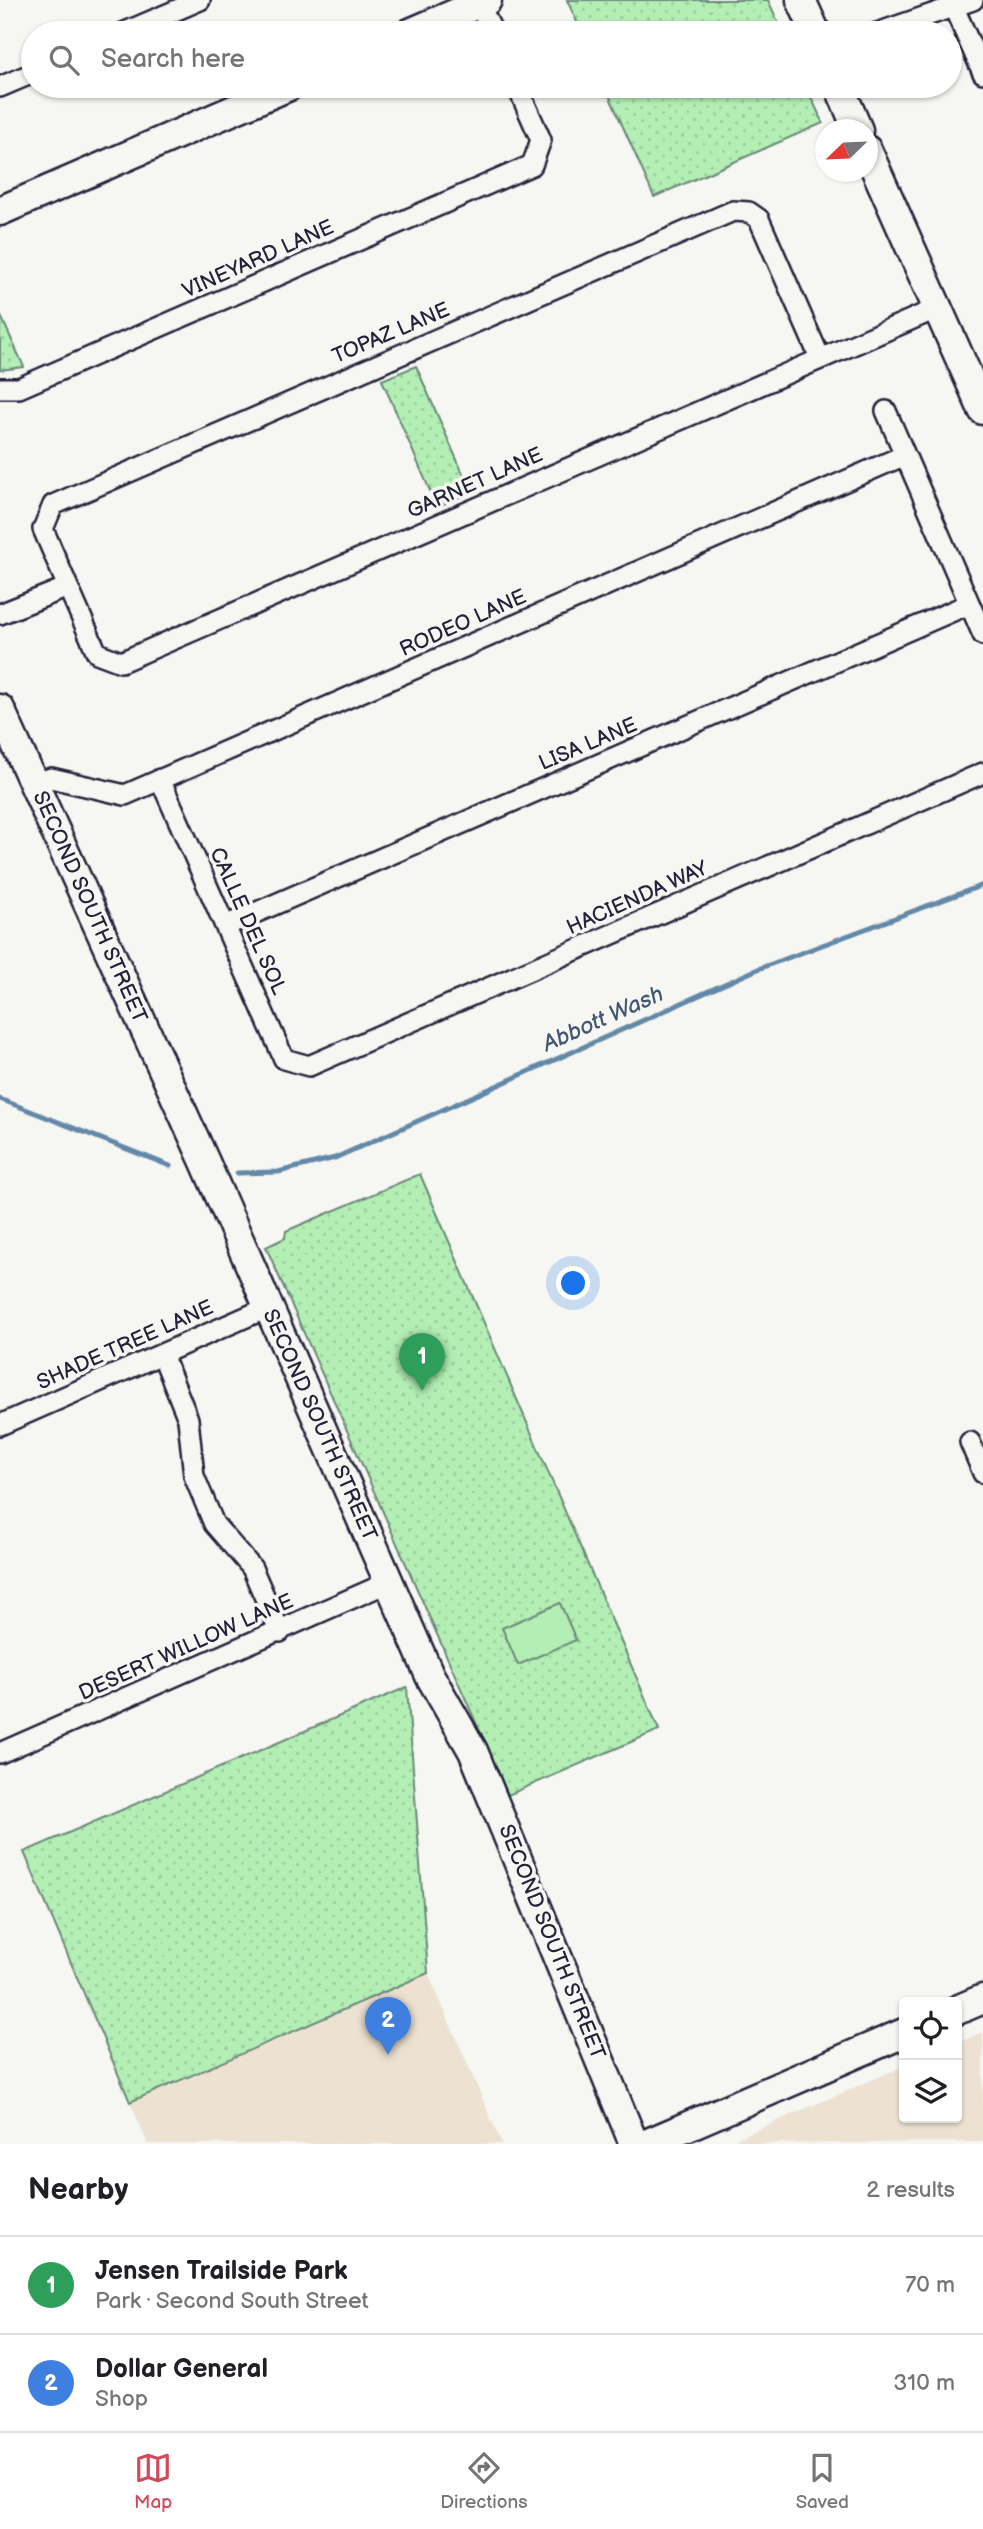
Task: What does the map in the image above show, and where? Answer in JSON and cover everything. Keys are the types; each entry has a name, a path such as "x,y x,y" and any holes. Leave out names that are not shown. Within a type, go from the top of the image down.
{"street":[{"path":"152,21 200,0"},
{"path":"801,0 811,21"},
{"path":"914,21 973,0"},
{"path":"438,21 483,2 489,21"},
{"path":"954,8 960,21"},
{"path":"962,26 983,73"},
{"path":"0,87 21,78"},
{"path":"0,211 261,98"},
{"name":"VINEYARD LANE","path":"0,388 19,388 532,165 541,140 522,98"},
{"path":"844,98 853,119"},
{"path":"878,175 983,410"},
{"name":"TOPAZ LANE","path":"68,587 43,529 53,505 733,211 749,212 759,219 820,358"},
{"name":"GARNET LANE","path":"68,587 97,653 121,662 937,307"},
{"path":"886,411 983,635"},
{"name":"RODEO LANE","path":"34,785 51,778 125,795 905,456"},
{"path":"0,614 68,587"},
{"name":"LISA LANE","path":"225,926 970,604"},
{"name":"SECOND SOUTH STREET","path":"0,709 269,1307 430,1676 478,1763 634,2144"},
{"name":"HACIENDA WAY","path":"309,1066 983,773"},
{"name":"CALLE DEL SOL","path":"160,779 284,1059 309,1066"},
{"name":"SHADE TREE LANE","path":"0,1425 269,1307"},
{"path":"162,1354 188,1419 194,1476 214,1524 252,1569 280,1632"},
{"path":"970,1442 983,1473"},
{"name":"DESERT WILLOW LANE","path":"0,1753 389,1583"},
{"path":"962,2008 983,1999"},
{"path":"646,2144 899,2035"}],"shaded area":[{"path":"428,1973 502,2144 148,2144 130,2102"},
{"path":"983,2032 983,2142 724,2144 899,2068 899,2123 962,2123 962,2041"}],"green space":[{"path":"567,0 768,0 778,21 577,21"},
{"path":"610,98 812,98 821,119 815,119 815,127 654,197"},
{"path":"0,314 24,367 0,370"},
{"path":"416,366 471,492 437,507 382,380"},
{"path":"420,1174 659,1730 508,1795 266,1247 285,1238 286,1231"},
{"path":"560,1603 576,1640 518,1665 502,1628"},
{"path":"407,1687 428,1973 130,2102 24,1852"}],"waterway":[{"name":"Abbott Wash","path":"237,1173 278,1172 335,1158 758,969 983,885"},
{"name":"Abbott Wash","path":"0,1099 170,1166"}],"place":[{"name":"Jensen Trailside Park","path":"422,1391"},
{"name":"Dollar General","path":"388,2055"}]}
